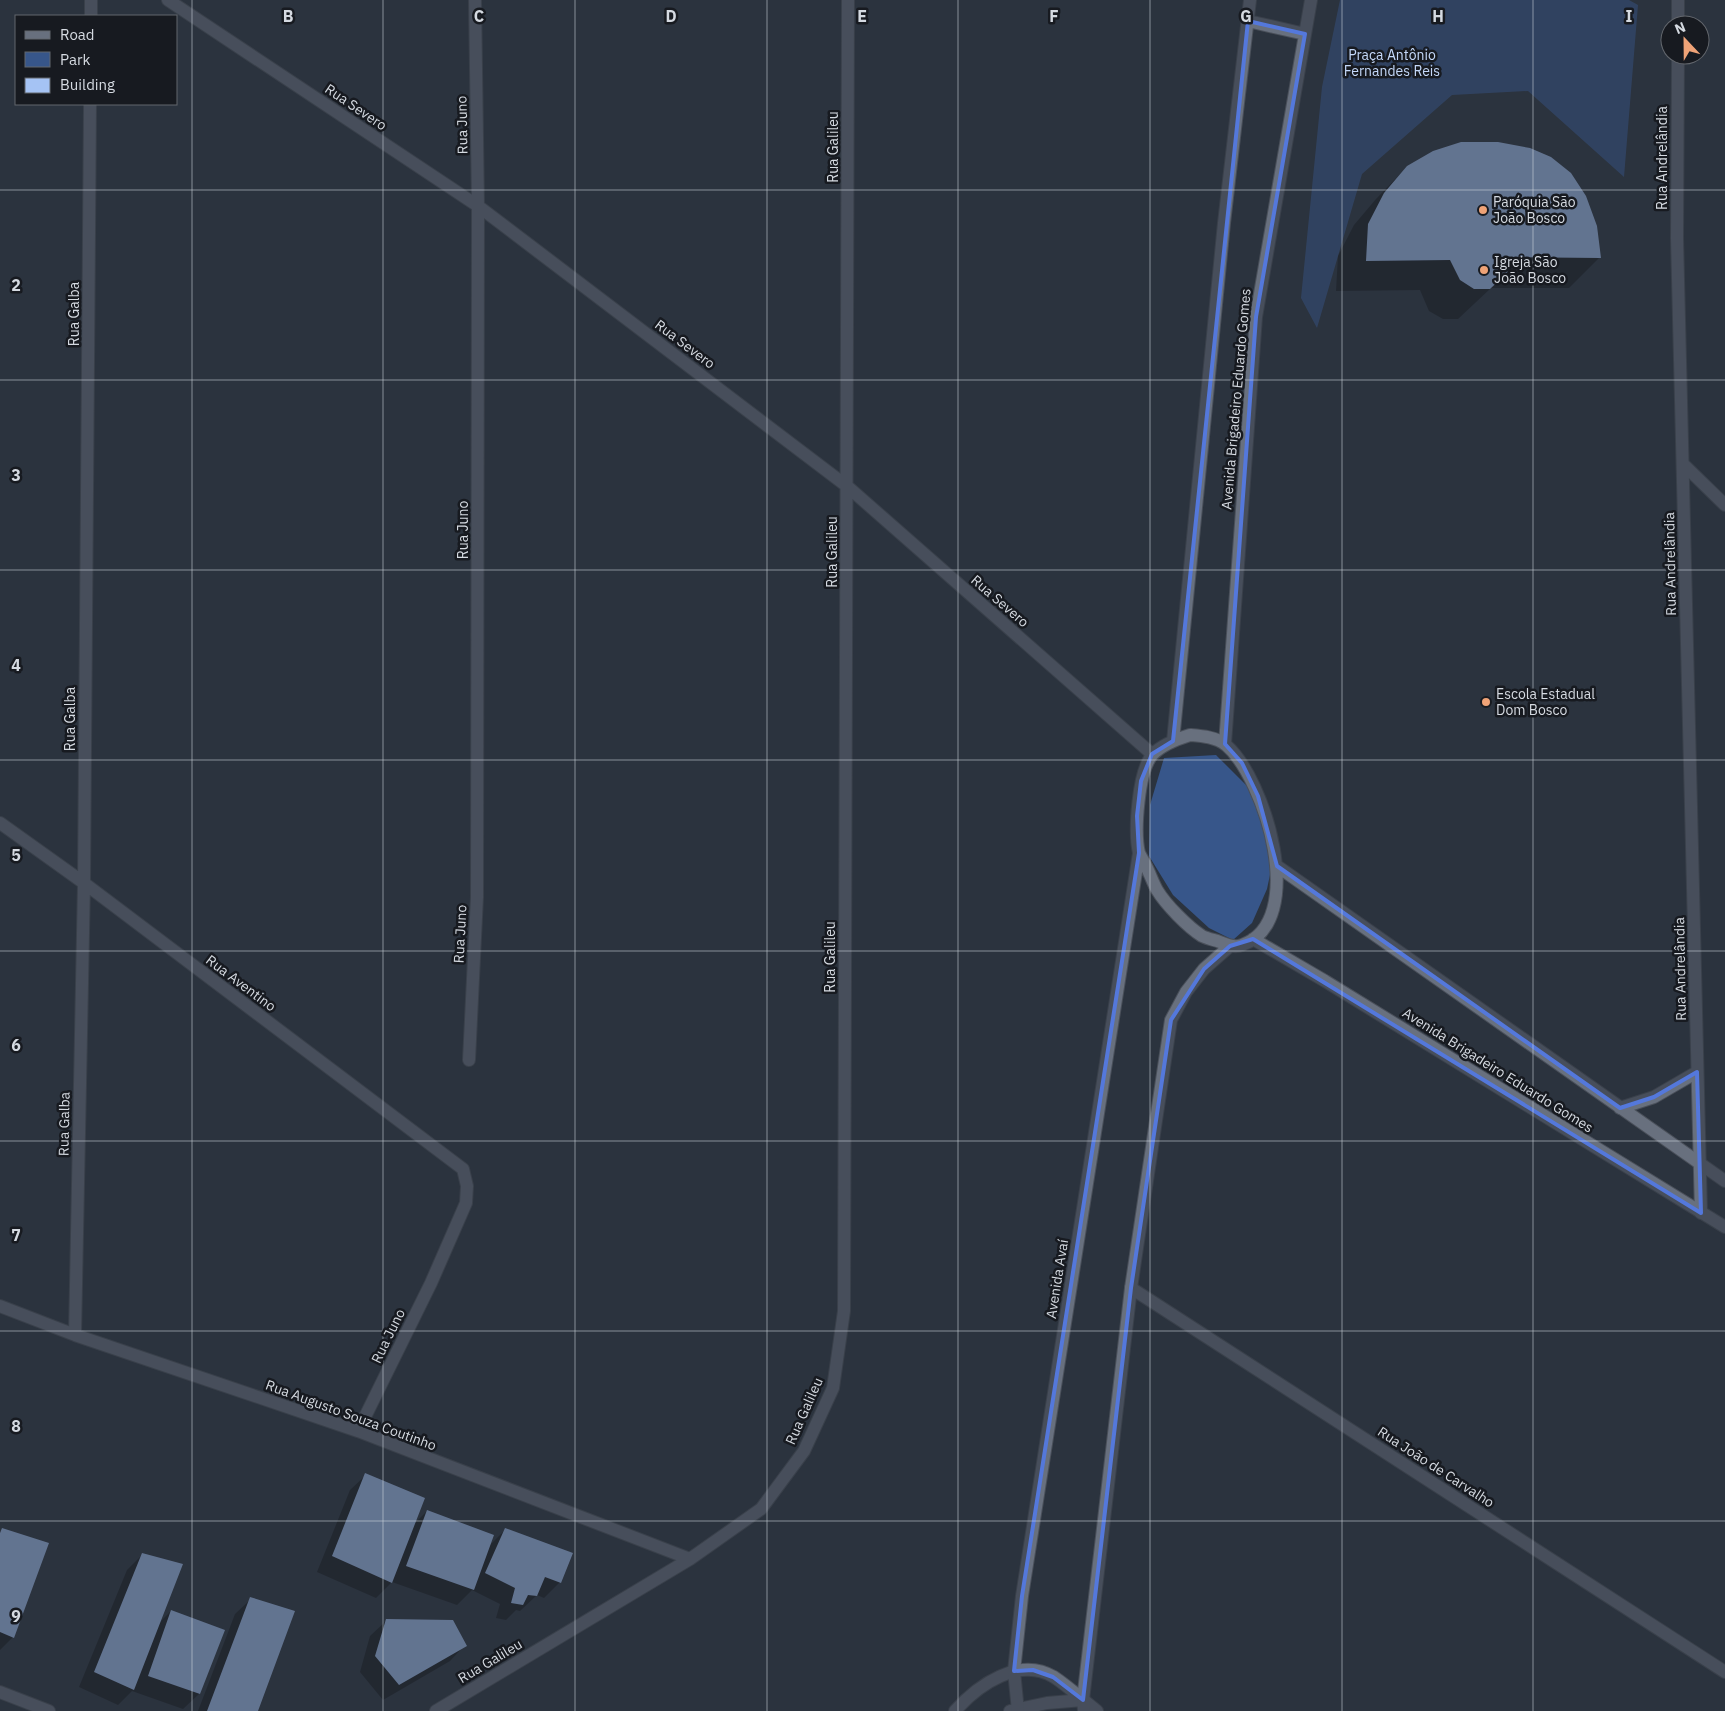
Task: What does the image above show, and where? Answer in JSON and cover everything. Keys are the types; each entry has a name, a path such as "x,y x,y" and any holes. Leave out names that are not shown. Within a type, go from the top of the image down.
{"street":[{"path":"91,0 91,15"},
{"name":"Rua Severo","path":"168,0 478,206 848,486 1152,754"},
{"name":"Rua Juno","path":"469,1060 477,897 478,206 476,0"},
{"name":"Rua Galileu","path":"436,1711 690,1559 761,1509 804,1451 833,1388 844,1311 848,0"},
{"name":"Avenida Brigadeiro Eduardo Gomes","path":"1173,740 1224,223 1250,0"},
{"name":"Avenida Brigadeiro Eduardo Gomes","path":"1225,744 1256,317 1311,0"},
{"path":"1678,0 1678,15"},
{"path":"1248,22 1305,34"},
{"name":"Rua Andrelândia","path":"1678,65 1677,238 1701,1212"},
{"name":"Rua Galba","path":"75,1335 84,883 90,105"},
{"path":"1683,464 1725,506"},
{"path":"1190,735 1207,737 1225,744 1242,764 1258,796 1272,836 1277,866 1277,888 1274,907 1268,925 1254,939 1241,946 1230,946 1203,936 1180,916 1158,891 1140,853 1137,816 1141,781 1152,754 1173,740 1190,735"},
{"name":"Rua Aventino","path":"0,823 84,883 463,1169"},
{"name":"Avenida Avaí","path":"1015,1710 1014,1671 1024,1586 1140,853"},
{"path":"1277,866 1725,1181"},
{"name":"Avenida Brigadeiro Eduardo Gomes","path":"1254,939 1725,1227"},
{"path":"1084,1706 1131,1288 1171,1020 1186,992 1204,969 1230,946"},
{"path":"1620,1108 1654,1097 1697,1072"},
{"name":"Rua Juno","path":"358,1431 431,1283 466,1203 467,1186 463,1169"},
{"name":"Rua João de Carvalho","path":"1131,1288 1725,1672"},
{"name":"Rua Augusto Souza Coutinho","path":"0,1306 75,1335 358,1431 690,1559"},
{"path":"955,1711 965,1700 988,1682 1014,1671 1033,1670 1053,1677 1084,1706"},
{"path":"0,1692 49,1711"},
{"path":"1015,1710 1047,1703 1084,1706 1097,1711"}],"highlighted area":[{"path":"1248,21 1305,34 1256,317 1225,744 1242,763 1258,796 1277,866 1620,1108 1654,1097 1697,1072 1701,1213 1253,939 1230,946 1204,969 1171,1020 1131,1288 1083,1700 1053,1677 1033,1670 1014,1671 1022,1596 1139,853 1137,816 1141,781 1152,754 1173,741"}],"green space":[{"name":"Praça Antônio Fernandes Reis","path":"1340,0 1629,0 1638,5 1624,177 1528,91 1452,95 1362,174 1317,328 1301,298 1322,87"},
{"path":"1216,755 1247,786 1275,851 1267,889 1252,923 1233,940 1209,928 1173,895 1149,856 1150,805 1164,758"}],"building":[{"name":"Paróquia São João Bosco","path":"1461,142 1498,142 1530,148 1551,157 1571,173 1586,196 1597,226 1601,258 1513,257 1507,273 1490,289 1474,289 1460,280 1450,260 1366,261 1368,224 1384,193 1407,166 1433,151"},
{"path":"365,1473 425,1498 392,1583 332,1556"},
{"path":"427,1510 494,1535 474,1590 406,1566"},
{"path":"2,1528 49,1543 14,1638 0,1632 0,1533"},
{"path":"505,1528 573,1553 561,1583 545,1577 537,1596 528,1595 523,1605 511,1603 515,1588 485,1573"},
{"path":"142,1553 183,1564 134,1690 94,1672"},
{"path":"250,1597 295,1611 258,1711 207,1711"},
{"path":"171,1610 225,1630 200,1694 148,1676"},
{"path":"386,1619 453,1620 467,1646 399,1685 375,1656"}],"place":[{"name":"Paróquia São João Bosco","path":"1483,210"},
{"name":"Igreja São João Bosco","path":"1484,270"},
{"name":"Escola Estadual Dom Bosco","path":"1486,702"}]}
